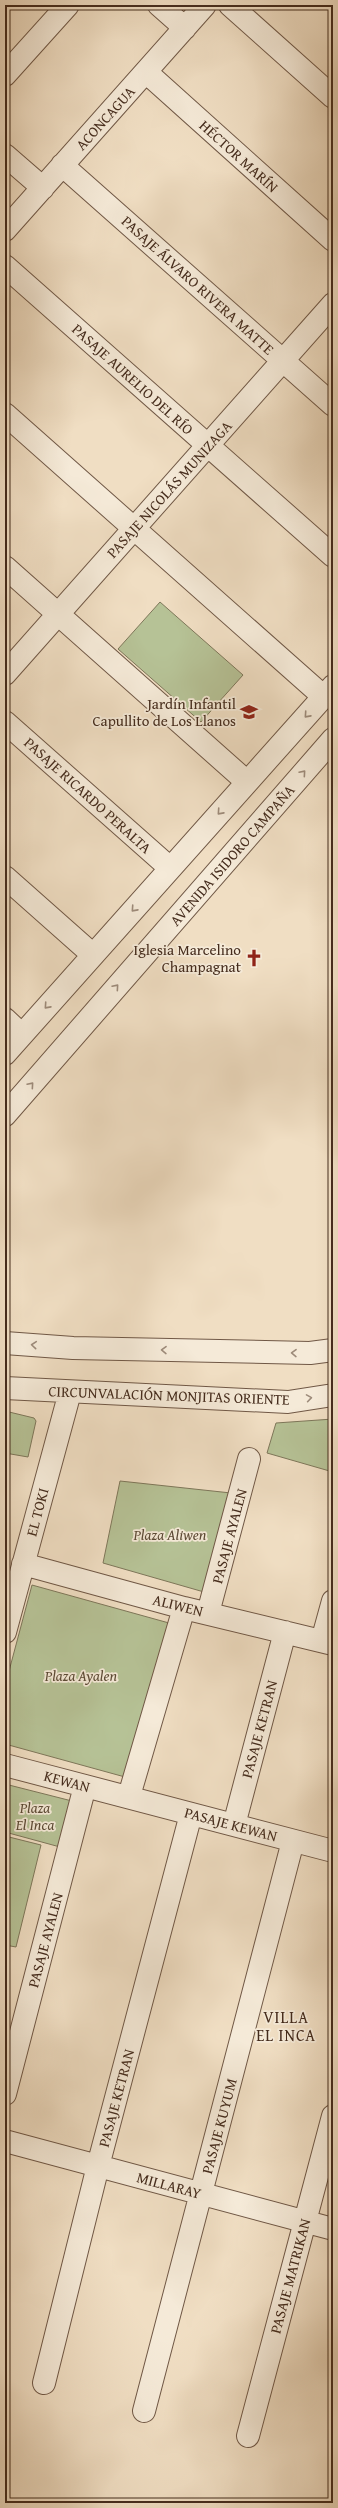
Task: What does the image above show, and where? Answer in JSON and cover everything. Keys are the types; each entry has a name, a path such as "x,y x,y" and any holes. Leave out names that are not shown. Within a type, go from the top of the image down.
{"street":[{"path":"5,74 68,5"},
{"path":"159,5 185,28"},
{"name":"ACONCAGUA","path":"5,230 205,5"},
{"path":"230,5 333,97"},
{"name":"HÉCTOR MARÍN","path":"146,72 333,240"},
{"path":"5,155 43,188"},
{"name":"PASAJE ÁLVARO RIVERA MATTE","path":"62,165 333,405"},
{"name":"PASAJE AURELIO DEL RÍO","path":"5,266 333,556"},
{"name":"PASAJE NICOLÁS MUNIZAGA","path":"5,674 333,304"},
{"path":"5,414 134,529 328,691 5,1054"},
{"path":"5,567 247,782"},
{"name":"PASAJE RICARDO PERALTA","path":"5,722 170,868"},
{"name":"AVENIDA ISIDORO CAMPAÑA","path":"5,1115 333,739"},
{"path":"5,877 93,955"},
{"path":"5,1019 22,1035"},
{"path":"5,1343 81,1349 310,1353 333,1350"},
{"name":"CIRCUNVALACIÓN MONJITAS ORIENTE","path":"5,1388 288,1402 333,1395"},
{"name":"EL TOKI","path":"5,1632 70,1392"},
{"name":"PASAJE AYALEN","path":"208,1613 249,1459"},
{"name":"ALIWEN","path":"23,1564 184,1608 328,1643"},
{"path":"328,1643 333,1601"},
{"path":"129,1796 184,1608"},
{"name":"PASAJE KETRAN","path":"234,1825 285,1632"},
{"name":"KEWAN","path":"5,1765 129,1796"},
{"name":"PASAJE AYALEN","path":"5,2094 85,1786"},
{"name":"PASAJE KEWAN","path":"129,1796 191,1814 333,1851"},
{"name":"PASAJE KETRAN","path":"44,2383 98,2166 191,1814"},
{"name":"PASAJE KUYUM","path":"144,2411 202,2194 293,1841"},
{"name":"PASAJE MATRIKAN","path":"248,2436 333,2116"},
{"name":"MILLARAY","path":"5,2141 333,2229"}],"green space":[{"path":"160,602 243,675 201,722 118,649"},
{"path":"5,1411 34,1418 36,1421 28,1457 5,1453"},
{"path":"333,1419 333,1472 267,1453 276,1423"},
{"name":"Plaza Aliwen","path":"120,1481 231,1493 204,1592 103,1563"},
{"name":"Plaza Ayalen","path":"32,1585 169,1623 125,1777 5,1744 5,1686"},
{"name":"Plaza El Inca","path":"5,1784 72,1801 60,1847 5,1832"},
{"path":"5,1836 41,1845 16,1947 5,1945"}],"place":[{"name":"Jardín Infantil Capullito de Los Llanos","path":"249,712"},
{"name":"Iglesia Marcelino Champagnat","path":"254,958"}],"district":[{"name":"VILLA EL INCA","path":"286,2026"}]}
